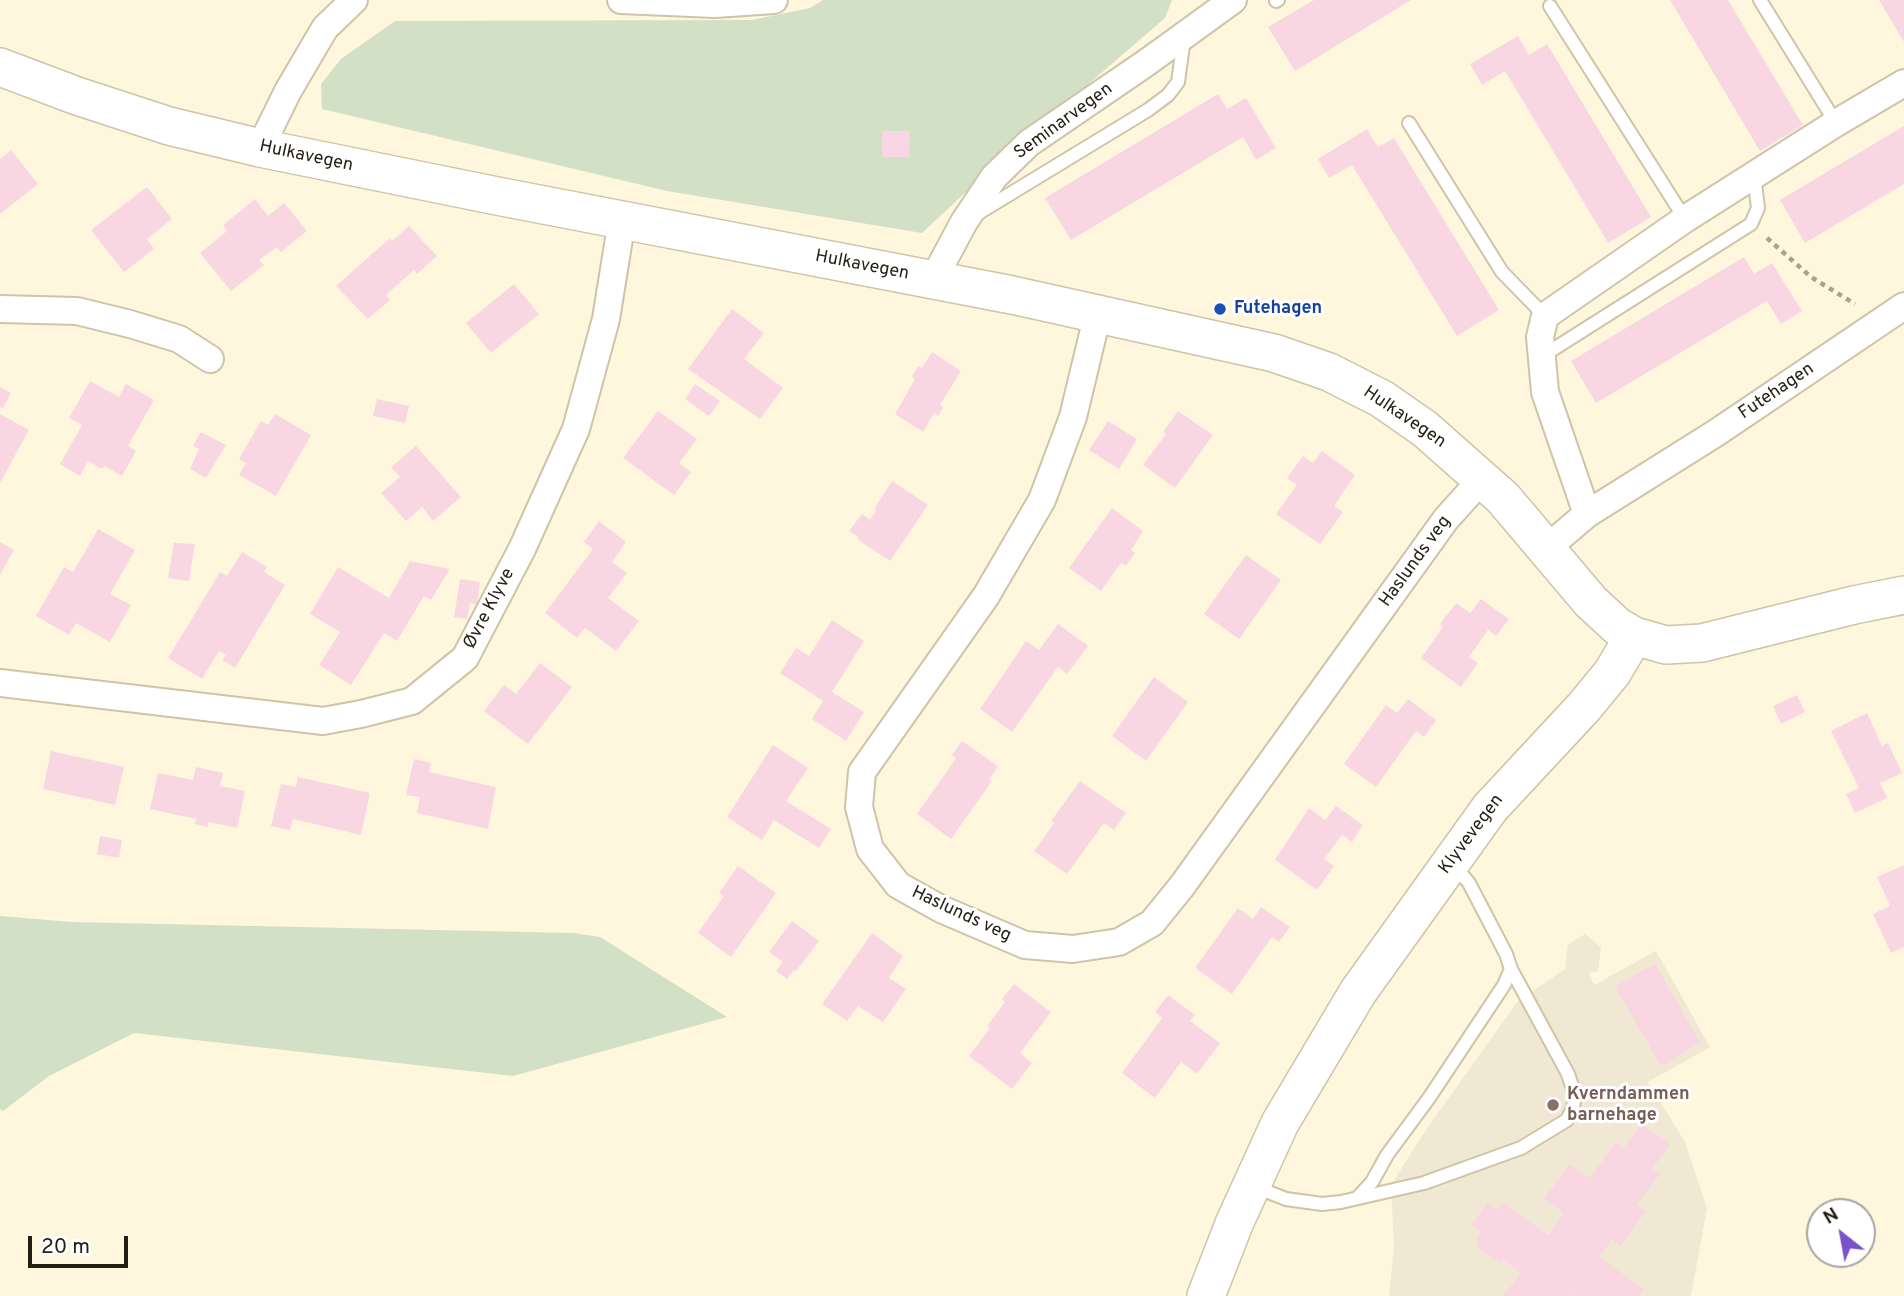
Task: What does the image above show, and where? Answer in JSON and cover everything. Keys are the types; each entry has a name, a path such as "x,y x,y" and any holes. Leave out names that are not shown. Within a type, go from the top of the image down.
{"main road":[{"name":"Hulkavegen","path":"0,67 169,126 260,148 1098,313 1274,353 1329,372 1382,399 1426,429 1483,478 1547,548 1591,602 1617,626 1634,636"},
{"path":"1634,636 1666,645 1702,643 1904,595"},
{"name":"Klyvevegen","path":"1206,1296 1251,1184 1280,1123 1358,992 1490,808 1584,707 1612,673 1634,636"}],"street":[{"path":"260,148 288,91 325,28 354,0"},
{"path":"621,0 715,4 774,0"},
{"name":"Seminarvegen","path":"933,280 964,222 994,177 1029,144 1233,0"},
{"path":"1587,514 1545,392 1540,337 1545,316 1685,219 1904,83"},
{"name":"Øvre Klyve","path":"0,683 324,721 412,701 465,658 522,549 576,429 606,319 622,220"},
{"path":"0,309 77,311 179,339 210,359"},
{"name":"Haslunds veg","path":"1098,313 1073,417 1042,500 986,596 862,772 859,807 870,849 898,885 941,909 1025,945 1073,949 1119,942 1152,923 1191,874 1446,519 1483,478"},
{"name":"Futehagen","path":"1547,548 1587,514 1716,433 1894,313"}],"lane":[{"path":"1760,0 1836,123"},
{"path":"1550,6 1685,219"},
{"path":"964,222 1148,110 1168,95 1178,82 1185,35"},
{"path":"1409,123 1502,272 1545,316"},
{"path":"1541,357 1751,224 1758,208 1754,175"},
{"path":"1251,1184 1286,1199 1322,1204 1341,1202 1424,1183 1521,1148 1567,1121 1575,1095 1568,1074 1511,969 1469,883 1451,861"},
{"path":"1358,1197 1372,1182 1387,1155 1429,1098 1504,985 1511,969"}],"path":[{"path":"1751,224 1811,277 1894,313"}],"shaded area":[{"name":"Kverndammen barnehage","path":"1585,934 1601,947 1598,971 1589,973 1594,985 1656,951 1710,1047 1648,1082 1685,1142 1707,1208 1691,1296 1389,1296 1394,1247 1391,1185 1427,1128 1517,1002 1565,969 1568,945"}],"green space":[{"path":"823,0 1172,0 1165,18 997,163 922,233 667,191 322,109 321,84 341,59 395,21 752,20 810,8"},
{"path":"0,916 71,922 573,933 600,937 727,1017 513,1076 134,1033 49,1076 3,1111 0,1109"}],"building":[{"path":"1314,0 1411,0 1295,71 1268,27"},
{"path":"1670,0 1728,0 1803,125 1760,151"},
{"path":"1879,0 1904,0 1904,42"},
{"path":"1518,36 1529,55 1547,44 1651,217 1608,243 1505,71 1482,85 1470,64"},
{"path":"1218,94 1227,109 1246,98 1276,148 1256,160 1243,137 1071,240 1045,198"},
{"path":"1904,126 1904,184 1805,243 1780,200"},
{"path":"1367,129 1378,147 1394,138 1499,310 1457,336 1352,165 1329,178 1318,159"},
{"path":"882,131 910,131 909,157 882,157"},
{"path":"11,150 38,184 0,214 0,159"},
{"path":"147,187 172,219 147,239 154,249 124,272 91,230"},
{"path":"255,199 268,216 284,203 307,231 281,252 277,247 259,260 264,265 231,291 200,253 227,231 223,225"},
{"path":"409,226 437,256 417,274 414,270 386,295 390,300 368,319 336,286 390,238 392,241"},
{"path":"1744,257 1754,274 1772,263 1802,311 1781,324 1767,301 1596,403 1571,361"},
{"path":"514,284 539,314 491,353 466,323"},
{"path":"732,309 764,333 744,359 783,388 760,419 688,369"},
{"path":"932,352 961,371 940,405 943,407 938,416 934,413 923,432 895,414 915,379 912,377 918,366 922,368"},
{"path":"90,381 119,397 126,384 154,400 128,446 136,451 122,476 88,461 80,476 60,464 82,425 69,418"},
{"path":"695,384 720,401 709,416 685,399"},
{"path":"0,387 11,393 3,408 0,407"},
{"path":"377,399 409,406 405,423 373,416"},
{"path":"658,411 697,439 679,463 691,472 674,495 623,458"},
{"path":"1178,411 1213,435 1175,488 1143,465 1166,434 1163,432"},
{"path":"0,414 29,430 0,483"},
{"path":"275,414 311,435 276,496 239,475 246,463 239,459 261,421 268,425"},
{"path":"1108,421 1137,439 1119,469 1089,450"},
{"path":"201,432 226,445 206,478 190,469 199,449 193,446"},
{"path":"416,446 461,497 433,521 422,507 406,521 381,493 400,477 391,467"},
{"path":"1322,451 1355,475 1334,506 1343,512 1320,544 1276,514 1297,485 1287,478 1303,456 1313,463"},
{"path":"892,481 928,505 890,561 849,531 862,514 870,520"},
{"path":"1112,508 1143,531 1131,550 1135,553 1126,566 1121,563 1101,591 1069,568"},
{"path":"599,521 626,542 612,562 627,573 608,598 639,621 616,651 585,628 577,638 545,613 593,549 584,542"},
{"path":"98,529 135,550 110,594 131,605 110,642 76,623 69,635 36,616 64,567 73,572"},
{"path":"0,542 14,550 0,575"},
{"path":"174,543 195,544 189,581 168,578"},
{"path":"242,552 267,567 264,572 285,585 235,668 222,660 226,655 219,651 202,679 168,658 220,572 227,576"},
{"path":"1246,555 1281,580 1239,639 1204,614"},
{"path":"410,561 450,569 431,600 424,596 397,641 384,633 351,685 319,665 340,632 310,614 338,567 389,598"},
{"path":"460,579 480,582 477,604 470,603 467,619 454,617"},
{"path":"1481,599 1509,619 1496,636 1488,630 1469,657 1478,663 1461,687 1421,658 1443,627 1440,624 1456,603 1470,613"},
{"path":"832,620 864,641 832,692 864,712 846,741 812,719 823,701 780,673 796,648 809,656"},
{"path":"1058,624 1088,646 1067,674 1058,667 1012,732 980,709 1026,641 1039,650"},
{"path":"540,663 572,687 528,744 484,711 504,685 516,694"},
{"path":"1154,677 1188,702 1146,761 1112,736"},
{"path":"1797,695 1805,712 1781,724 1773,706"},
{"path":"1408,699 1436,720 1424,737 1416,731 1376,787 1344,764 1386,705 1397,713"},
{"path":"1867,713 1882,746 1888,743 1902,773 1880,783 1887,798 1855,813 1846,794 1859,788 1831,731"},
{"path":"962,741 998,766 989,780 992,781 951,839 917,814 956,758 952,755"},
{"path":"773,745 808,768 786,801 831,829 819,848 774,820 762,840 727,817"},
{"path":"51,751 124,767 115,805 43,789"},
{"path":"414,759 431,763 429,772 496,787 488,829 417,813 420,797 406,795"},
{"path":"196,767 223,773 220,786 245,791 237,828 208,822 208,827 195,824 196,819 150,809 158,773 193,780"},
{"path":"298,777 370,793 361,835 293,819 290,830 271,826 281,784 296,787"},
{"path":"1080,781 1126,813 1114,830 1104,823 1067,874 1034,851 1054,823 1051,821"},
{"path":"1336,806 1363,825 1352,842 1342,835 1324,859 1334,866 1317,890 1275,860 1309,808 1325,820"},
{"path":"100,836 122,840 119,858 97,854"},
{"path":"1904,865 1904,947 1891,953 1873,914 1890,906 1877,877"},
{"path":"738,866 776,893 731,957 698,933 724,896 719,893"},
{"path":"1261,907 1290,927 1279,942 1272,937 1232,994 1195,968 1238,908 1253,919"},
{"path":"792,921 819,941 787,979 776,971 783,962 769,952"},
{"path":"872,933 903,956 889,978 906,989 883,1022 858,1006 847,1021 822,1004"},
{"path":"1655,964 1700,1042 1661,1066 1615,986"},
{"path":"1014,984 1051,1012 1020,1053 1032,1063 1012,1089 969,1056 990,1028 987,1026 1005,1002 1002,999"},
{"path":"1168,995 1195,1015 1190,1021 1220,1043 1197,1074 1181,1062 1155,1098 1122,1073 1162,1018 1155,1012"},
{"path":"1641,1124 1670,1144 1652,1169 1660,1174 1637,1204 1646,1211 1621,1246 1612,1239 1599,1257 1644,1289 1639,1296 1503,1296 1521,1273 1502,1259 1500,1263 1476,1246 1481,1232 1471,1225 1488,1203 1498,1210 1503,1203 1548,1235 1564,1213 1544,1199 1570,1164 1590,1178 1616,1142 1624,1148"}],"place":[{"name":"Futehagen","path":"1220,309"},
{"name":"Kverndammen barnehage","path":"1553,1105"}]}
